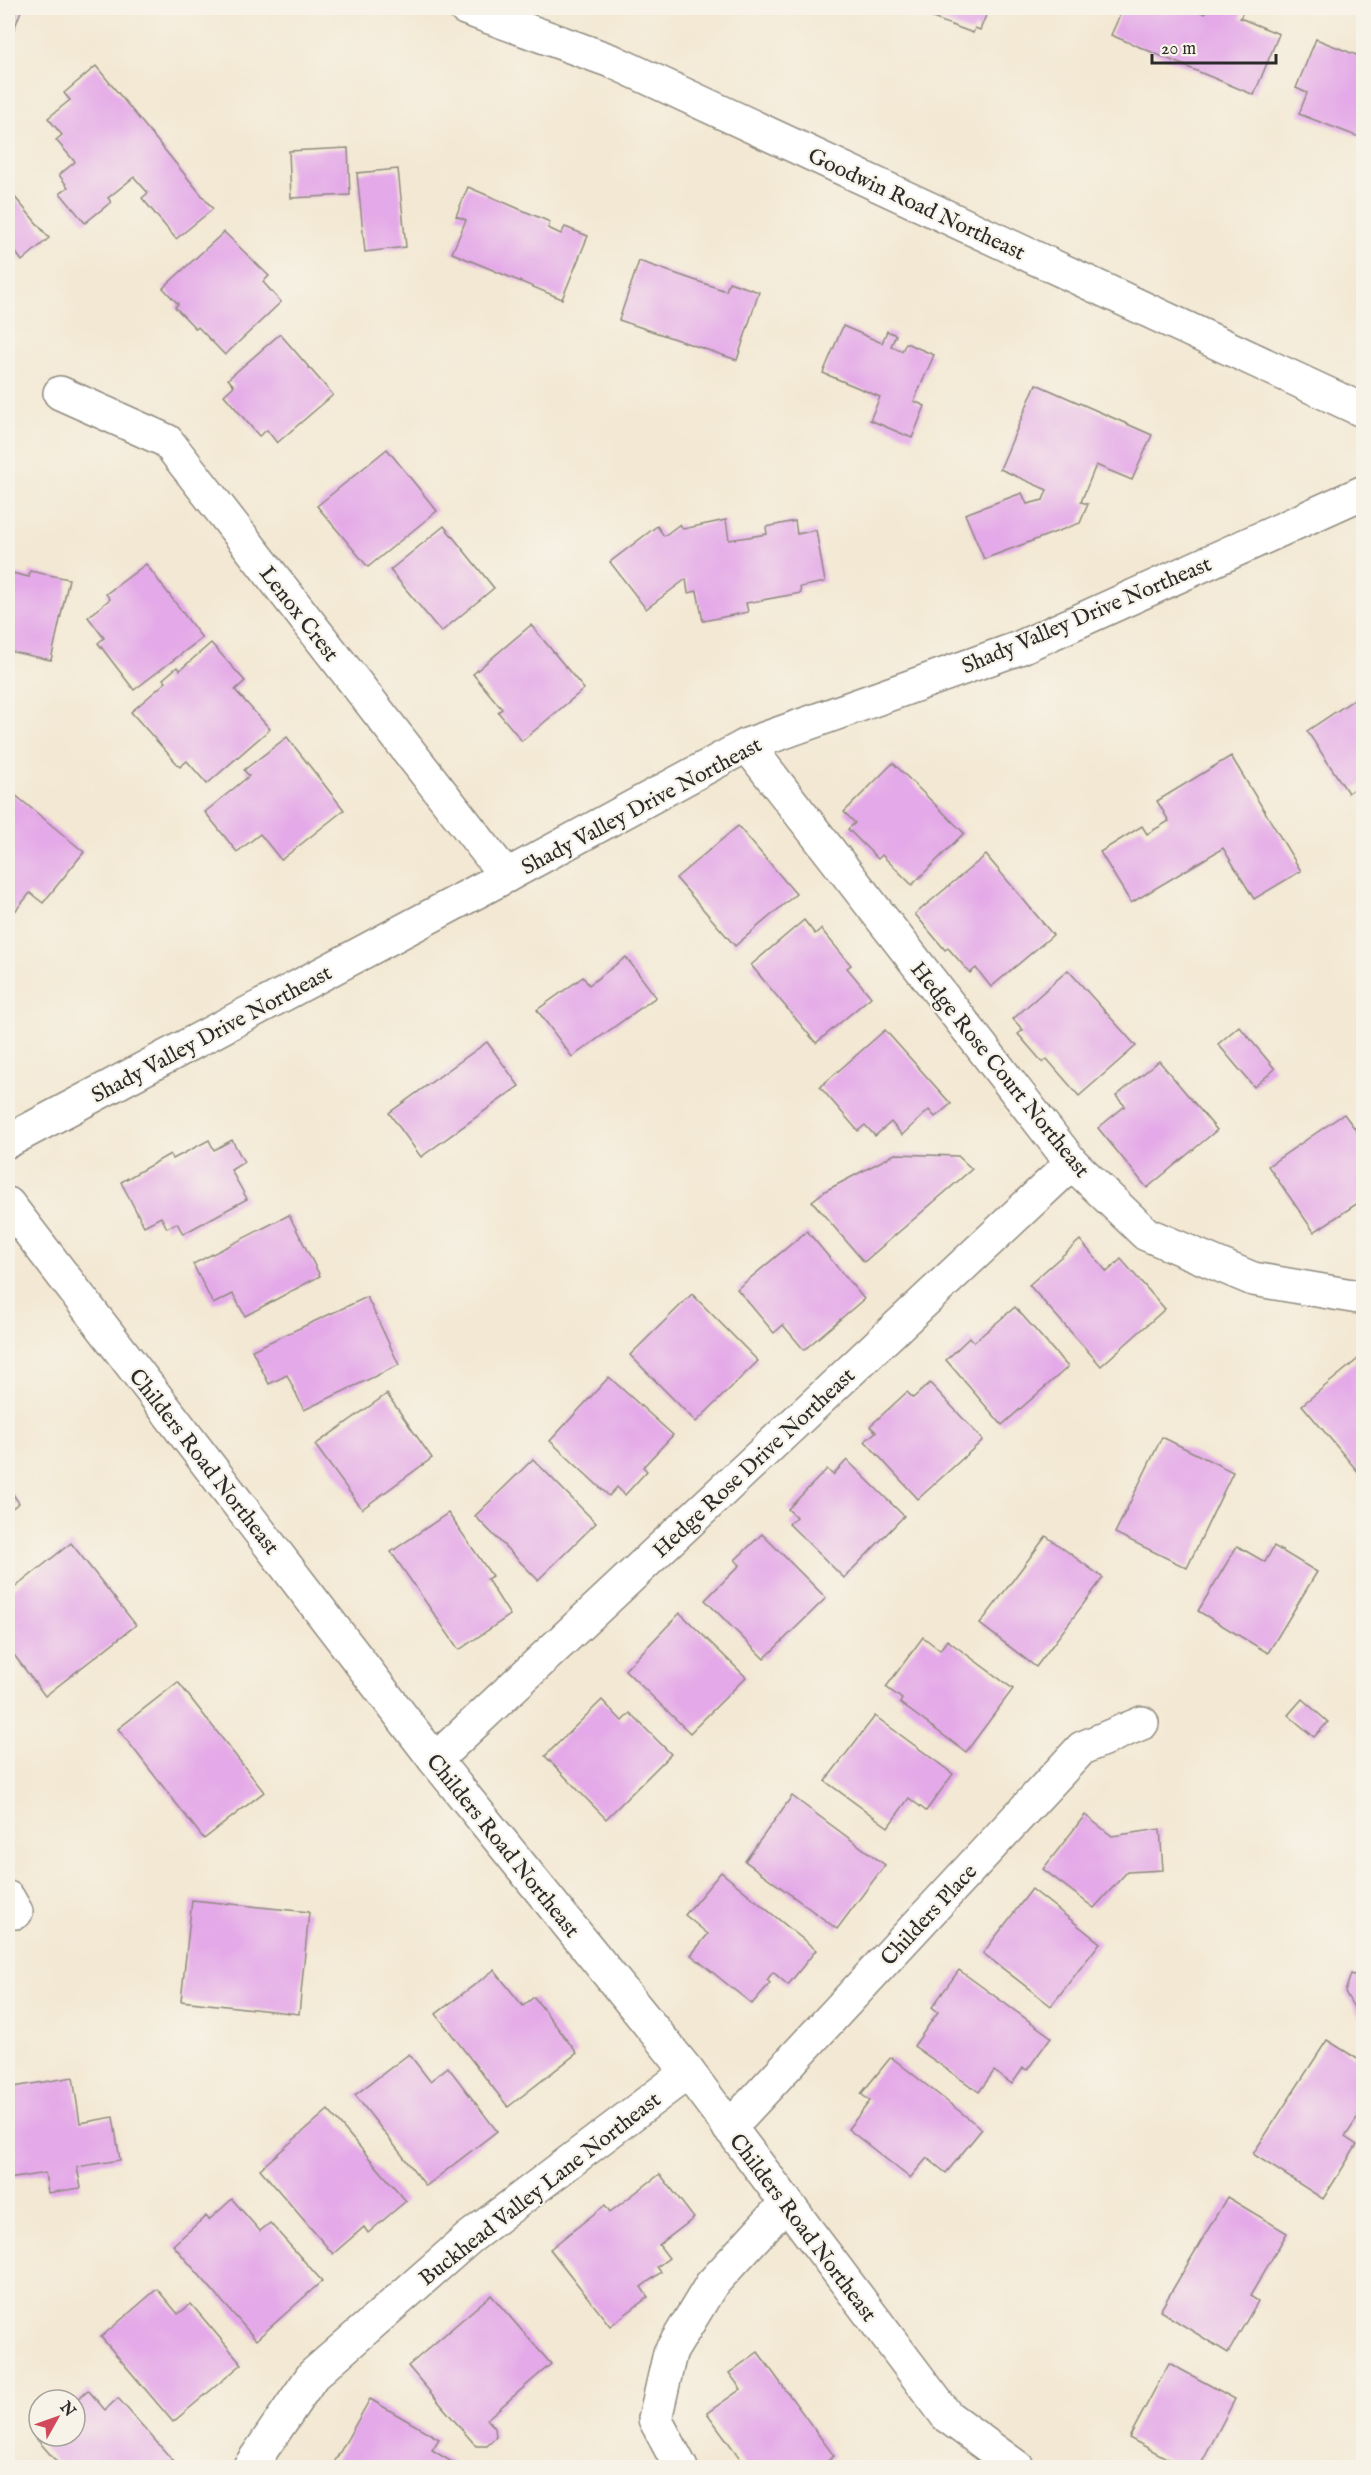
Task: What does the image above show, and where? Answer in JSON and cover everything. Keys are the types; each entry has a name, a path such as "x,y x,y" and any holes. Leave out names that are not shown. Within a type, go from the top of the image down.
{"street":[{"name":"Goodwin Road Northeast","path":"465,8 614,62 1364,411"},
{"name":"Lenox Crest","path":"60,393 167,441 506,876"},
{"name":"Shady Valley Drive Northeast","path":"8,1141 747,745 1019,648 1364,492"},
{"name":"Hedge Rose Court Northeast","path":"747,745 1071,1163 1146,1234 1253,1279 1364,1298"},
{"name":"Hedge Rose Drive Northeast","path":"435,1760 1071,1163"},
{"name":"Childers Road Northeast","path":"8,1204 435,1760 688,2072 947,2416 1018,2468"},
{"name":"Childers Place","path":"729,2128 1082,1748 1142,1723"},
{"name":"Buckhead Valley Lane Northeast","path":"249,2468 313,2376 469,2238 688,2072"},
{"path":"681,2468 656,2420 670,2353 711,2286 786,2203"}],"building":[{"path":"8,8 22,8 8,46"},
{"path":"933,8 989,8 980,30 975,28 973,33 930,17"},
{"path":"1123,8 1190,8 1205,14 1207,8 1245,8 1240,18 1279,34 1254,95 1111,35"},
{"path":"1316,39 1364,58 1364,139 1299,114 1307,93 1296,88"},
{"path":"96,66 213,209 176,239 142,198 148,193 134,177 108,198 111,202 85,223 60,193 68,187 59,175 75,162 56,140 62,135 48,118 70,100 64,93"},
{"path":"348,148 350,195 291,198 289,151"},
{"path":"398,169 406,247 365,252 357,173"},
{"path":"468,187 550,222 548,228 561,234 565,227 588,236 562,299 452,253 466,220 456,216"},
{"path":"8,189 49,238 22,261 14,250 8,256"},
{"path":"224,232 269,276 263,282 281,302 225,355 175,307 178,304 163,288"},
{"path":"639,261 726,291 729,282 759,292 737,360 619,320"},
{"path":"843,326 882,343 887,331 896,335 891,346 902,351 906,343 934,355 914,401 925,406 912,438 870,420 880,397 823,373"},
{"path":"280,334 333,395 277,443 267,430 259,436 224,395 234,386 228,379"},
{"path":"1036,384 1152,435 1132,480 1096,465 1081,502 1088,504 1080,523 984,559 965,514 1022,493 1027,504 1043,500 1047,490 1000,469"},
{"path":"387,449 437,511 368,567 317,506"},
{"path":"726,520 729,540 767,534 766,527 795,521 797,534 816,530 825,582 800,587 801,593 746,603 748,612 703,621 697,591 688,593 686,579 646,609 610,562 657,526 664,536 680,524 683,529"},
{"path":"444,526 494,588 441,632 390,570"},
{"path":"146,564 202,638 134,690 98,643 104,638 88,617 110,599 106,594"},
{"path":"30,571 69,579 51,660 8,651 8,572 29,577"},
{"path":"531,625 584,689 522,741 498,712 502,709 473,674"},
{"path":"211,643 245,681 235,690 270,729 207,784 187,761 180,767 131,712 166,682 163,679 177,667 180,670"},
{"path":"1364,693 1364,782 1348,793 1307,731"},
{"path":"287,737 344,810 281,860 260,834 237,852 205,812 249,776 244,770"},
{"path":"1231,756 1301,871 1254,899 1223,848 1131,903 1100,852 1142,826 1147,834 1169,821 1157,801"},
{"path":"893,763 964,833 912,885 882,855 878,859 848,829 855,823 844,812"},
{"path":"8,789 84,852 43,903 30,893 8,920"},
{"path":"738,826 796,894 735,946 676,878"},
{"path":"986,855 1053,935 991,987 976,968 970,973 948,948 945,950 915,914"},
{"path":"804,920 815,934 821,929 851,965 847,968 871,997 816,1043 751,965"},
{"path":"626,957 656,997 572,1057 537,1010 583,977 589,985"},
{"path":"1068,970 1136,1046 1079,1096 1047,1059 1043,1063 1018,1034 1023,1030 1013,1019"},
{"path":"1239,1026 1275,1069 1254,1087 1218,1044"},
{"path":"885,1030 951,1104 935,1117 929,1110 902,1135 891,1122 875,1136 865,1125 858,1131 820,1087"},
{"path":"487,1042 519,1086 421,1157 389,1113"},
{"path":"1159,1061 1217,1130 1147,1188 1098,1128 1125,1106 1116,1096"},
{"path":"1344,1114 1364,1141 1364,1199 1314,1232 1268,1166"},
{"path":"209,1140 214,1150 232,1140 244,1162 231,1170 247,1199 183,1234 177,1223 167,1228 161,1217 144,1226 121,1182 170,1154 173,1159"},
{"path":"895,1154 958,1156 972,1169 864,1262 812,1201 825,1191"},
{"path":"289,1215 320,1276 245,1316 233,1294 213,1304 193,1264"},
{"path":"807,1231 864,1299 804,1350 783,1325 774,1333 737,1289"},
{"path":"1080,1240 1107,1272 1121,1259 1165,1309 1101,1366 1029,1285"},
{"path":"692,1294 758,1361 696,1422 630,1355"},
{"path":"367,1297 399,1365 304,1410 287,1375 269,1384 252,1350"},
{"path":"1015,1307 1068,1367 1002,1425 946,1360 970,1337 974,1342"},
{"path":"1358,1359 1364,1366 1364,1479 1302,1405"},
{"path":"609,1377 673,1435 643,1467 647,1471 625,1495 617,1487 609,1496 550,1441"},
{"path":"930,1383 983,1440 918,1499 865,1441 876,1432 870,1426 907,1392 913,1398"},
{"path":"387,1394 432,1458 362,1509 315,1445"},
{"path":"1162,1437 1233,1472 1187,1568 1115,1533"},
{"path":"533,1459 596,1523 538,1580 475,1516"},
{"path":"847,1460 904,1516 844,1578 789,1524 796,1517 788,1509 827,1469 833,1475"},
{"path":"8,1487 19,1503 8,1511"},
{"path":"448,1513 492,1576 487,1579 510,1615 459,1650 391,1552"},
{"path":"762,1534 826,1598 764,1659 705,1600 740,1565 735,1560"},
{"path":"1046,1536 1103,1578 1036,1667 980,1624"},
{"path":"71,1543 136,1625 45,1696 8,1647 8,1593"},
{"path":"1237,1546 1265,1562 1274,1546 1317,1572 1268,1653 1198,1611"},
{"path":"680,1613 746,1677 690,1733 625,1670"},
{"path":"923,1637 940,1650 947,1640 1013,1689 966,1752 900,1703 902,1699 886,1687"},
{"path":"178,1682 264,1792 204,1839 118,1729"},
{"path":"1302,1699 1328,1722 1314,1737 1288,1715"},
{"path":"602,1700 622,1721 630,1713 671,1754 606,1819 545,1756"},
{"path":"875,1716 953,1774 926,1811 909,1798 888,1827 825,1781"},
{"path":"792,1796 885,1865 837,1929 745,1861"},
{"path":"1085,1815 1112,1836 1160,1829 1163,1870 1127,1872 1094,1908 1043,1869"},
{"path":"721,1872 816,1950 788,1985 773,1972 767,1980 770,1983 752,2004 691,1955 708,1934 685,1915"},
{"path":"1032,1889 1100,1943 1051,2006 983,1953"},
{"path":"192,1900 309,1912 299,2014 181,2001"},
{"path":"494,1970 523,2006 534,1997 577,2053 508,2107 436,2014"},
{"path":"959,1970 1051,2037 1027,2070 1023,2068 1012,2084 994,2071 979,2092 914,2046 938,2012 932,2007"},
{"path":"1351,1974 1364,1978 1364,2020 1357,2013 1345,1992"},
{"path":"1327,2040 1364,2063 1364,2108 1345,2137 1357,2145 1323,2199 1253,2154"},
{"path":"409,2054 430,2081 448,2067 497,2131 426,2186 355,2095"},
{"path":"891,2057 982,2129 946,2173 927,2158 910,2178 848,2129 870,2101 861,2094"},
{"path":"73,2077 80,2123 113,2117 120,2160 77,2167 81,2188 48,2193 45,2173 8,2179 8,2088"},
{"path":"328,2110 406,2201 368,2233 364,2227 333,2254 260,2169"},
{"path":"660,2174 694,2218 659,2245 669,2258 657,2267 661,2272 641,2287 648,2297 610,2326 550,2249 605,2205 610,2212"},
{"path":"1227,2197 1287,2233 1250,2296 1258,2301 1228,2353 1160,2311"},
{"path":"232,2199 260,2231 270,2223 322,2281 256,2340 173,2245 206,2216 209,2220"},
{"path":"157,2289 178,2314 191,2304 242,2364 173,2422 101,2337"},
{"path":"491,2295 551,2364 487,2419 495,2428 496,2437 487,2446 476,2446 408,2366"},
{"path":"758,2352 834,2456 818,2468 747,2468 707,2413 741,2389 729,2373"},
{"path":"1169,2363 1235,2399 1199,2468 1185,2468 1129,2438"},
{"path":"87,2391 105,2410 118,2398 175,2463 170,2468 62,2468 45,2448 87,2448"},
{"path":"370,2399 439,2439 432,2450 462,2468 331,2468"}]}
